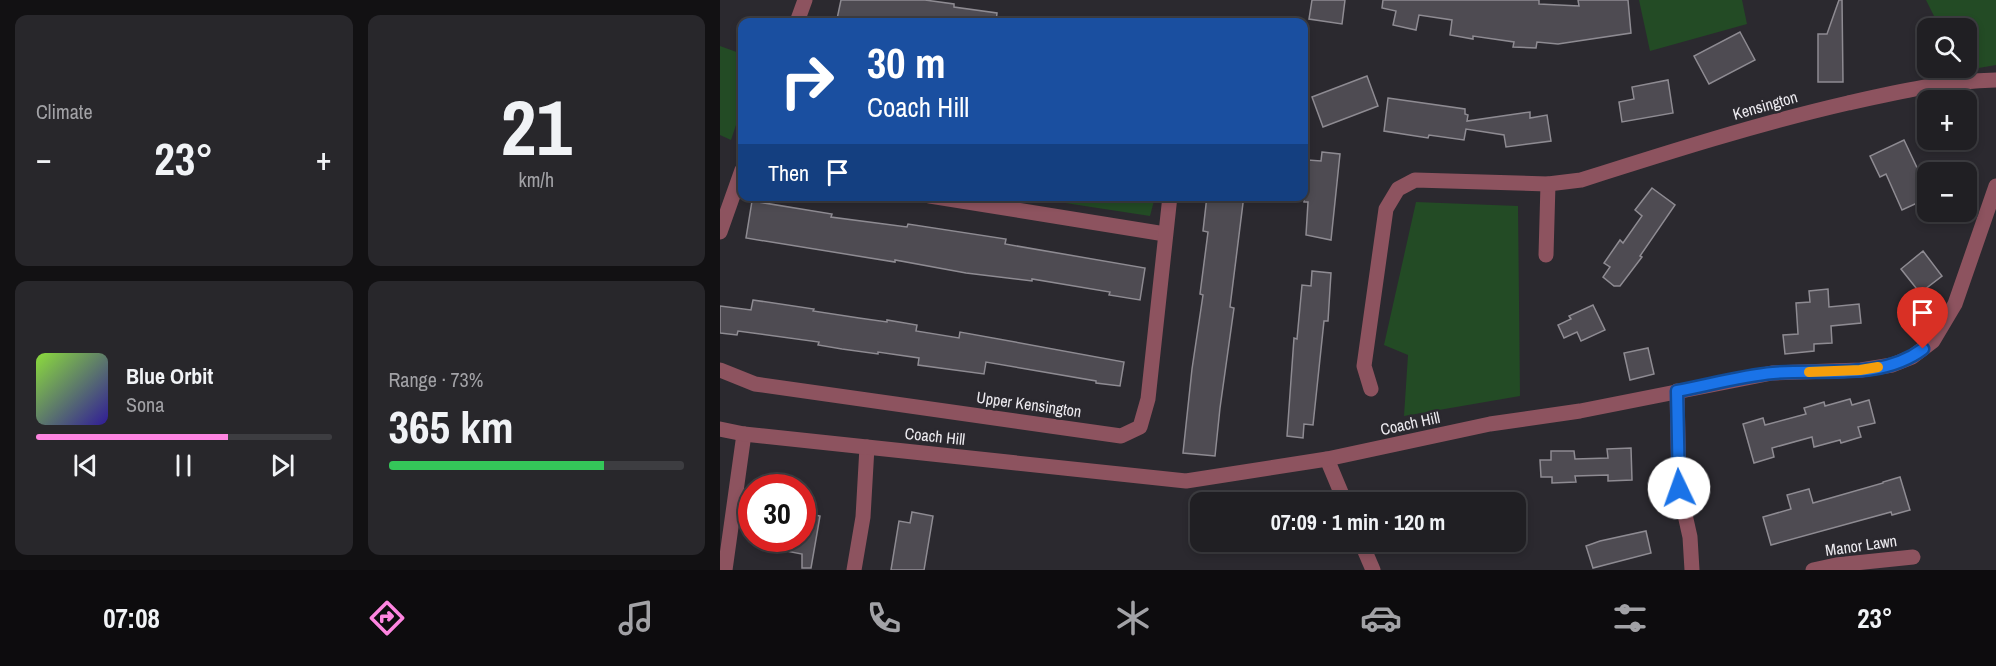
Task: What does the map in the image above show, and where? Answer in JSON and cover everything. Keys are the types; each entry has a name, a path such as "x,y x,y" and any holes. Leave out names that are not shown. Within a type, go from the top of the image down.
{"street":[{"path":"798,18 805,0"},
{"name":"Kensington","path":"1371,389 1364,366 1386,209 1398,189 1416,180 1548,184 1581,180 1787,117 1901,91 1960,82 1996,80"},
{"path":"720,232 738,181"},
{"path":"1546,255 1548,184"},
{"name":"Coach Hill","path":"720,429 744,434 1186,481 1327,459 1490,424 1580,411 1772,373 1860,370 1892,365 1912,357 1933,341 1955,304 1996,186"},
{"path":"961,201 1165,234"},
{"name":"Upper Kensington","path":"720,370 755,384 1121,436 1140,427 1148,399 1169,201"},
{"path":"1677,391 1679,488 1689,537 1692,570"},
{"path":"725,570 744,434"},
{"path":"854,570 863,517 867,447"},
{"path":"1327,459 1341,492"},
{"path":"1365,552 1373,570"},
{"name":"Manor Lawn","path":"1813,570 1836,565 1913,557"}],"green space":[{"path":"1639,0 1742,0 1747,24 1650,51"},
{"path":"1926,0 1996,0 1996,65 1977,68 1977,18 1935,18"},
{"path":"720,46 738,53 738,119 731,140 720,135"},
{"path":"1052,201 1154,201 1150,216"},
{"path":"1416,202 1518,206 1520,396 1404,416 1408,355 1384,345"}],"building":[{"path":"841,0 925,0 997,13 996,18 837,18"},
{"path":"1312,0 1345,0 1342,24 1309,19"},
{"path":"1383,0 1539,0 1539,4 1579,6 1578,0 1628,0 1631,33 1558,44 1537,42 1536,48 1513,47 1514,42 1450,35 1452,20 1419,15 1416,30 1393,25 1396,11 1382,8"},
{"path":"1839,0 1842,0 1843,82 1818,82 1818,34 1827,34"},
{"path":"1740,32 1755,60 1709,84 1694,56"},
{"path":"1367,76 1378,106 1323,127 1312,97"},
{"path":"1668,80 1673,113 1622,122 1619,102 1634,99 1632,87"},
{"path":"1388,98 1465,109 1465,114 1468,115 1467,121 1530,112 1530,118 1547,115 1551,141 1506,147 1504,135 1466,129 1464,140 1429,135 1428,138 1384,131"},
{"path":"1904,140 1917,168 1917,203 1902,210 1886,174 1880,177 1870,156"},
{"path":"1322,152 1340,154 1331,240 1306,235 1308,202 1304,201 1308,201 1308,160 1321,161"},
{"path":"1652,188 1675,205 1640,256 1642,257 1620,286 1614,286 1603,277 1610,267 1604,263 1620,240 1623,243 1642,216 1635,210"},
{"path":"752,201 832,214 831,217 907,227 908,224 1006,239 1005,244 1145,268 1140,300 1109,295 1110,292 1032,279 1032,281 966,273 746,238"},
{"path":"1206,201 1243,201 1230,307 1234,308 1215,456 1183,453 1203,295 1200,294 1208,232 1203,231"},
{"path":"1923,251 1942,276 1920,293 1901,269"},
{"path":"1312,271 1331,273 1328,321 1324,321 1313,425 1304,424 1303,438 1287,436 1294,338 1297,339 1302,285 1311,286"},
{"path":"1828,289 1829,307 1859,304 1861,323 1831,326 1832,343 1814,344 1814,351 1785,354 1783,335 1798,334 1796,303 1810,302 1809,291"},
{"path":"753,300 814,309 813,311 917,325 916,331 959,338 960,332 1124,362 1120,386 986,362 984,374 918,365 919,358 842,349 818,345 819,342 738,331 737,335 720,333 720,306 751,310"},
{"path":"1593,305 1605,330 1581,341 1577,332 1564,338 1558,325 1571,319 1569,316"},
{"path":"1648,348 1654,374 1630,380 1624,353"},
{"path":"1850,399 1852,405 1869,400 1875,423 1858,427 1861,437 1814,447 1812,437 1772,448 1774,457 1754,463 1743,424 1763,418 1765,425 1806,414 1804,408 1824,402 1825,406"},
{"path":"1631,448 1632,480 1608,481 1608,475 1575,476 1576,482 1552,483 1552,477 1541,477 1540,460 1551,460 1551,451 1574,451 1575,459 1608,458 1607,449"},
{"path":"1900,477 1910,510 1892,515 1891,512 1771,545 1763,517 1791,509 1787,495 1809,489 1813,503"},
{"path":"912,512 933,516 924,570 891,570 899,521 910,523"},
{"path":"816,515 820,516 816,539"},
{"path":"1646,531 1651,553 1593,568 1586,546"},
{"path":"792,552 814,552 811,568 802,568 802,554"}],"slow traffic":[{"path":"1809,372 1878,367"}],"route":[{"path":"1679,488 1677,391 1772,373 1860,370 1892,365 1912,357 1923,349"}]}
